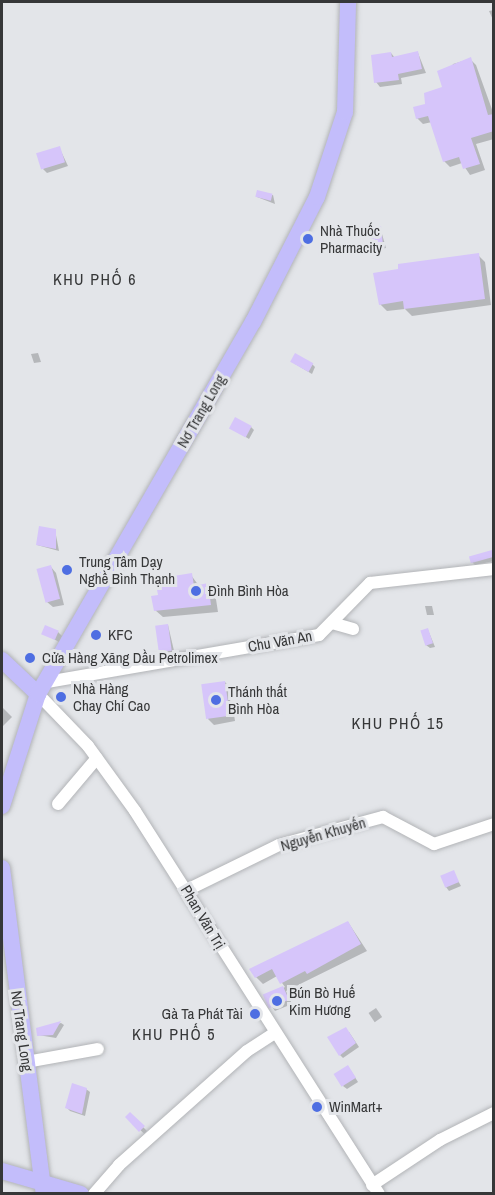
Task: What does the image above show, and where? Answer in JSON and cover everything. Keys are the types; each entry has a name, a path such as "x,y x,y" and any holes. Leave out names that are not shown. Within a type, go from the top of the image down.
{"main road":[{"name":"Nơ Trang Long","path":"2,806 43,688 96,591 253,322 317,197 345,112 348,2"},
{"name":"Phan Văn Trị","path":"2,660 43,688"},
{"name":"Nơ Trang Long","path":"2,868 43,1189"},
{"path":"2,1172 43,1189 72,1193"}],"street":[{"name":"Chu Văn An","path":"43,688 319,635 370,583 494,569"},
{"path":"332,623 353,628"},
{"name":"Phan Văn Trị","path":"43,688 97,758 187,890 275,1034 376,1189"},
{"path":"58,804 97,758"},
{"name":"Nguyễn Khuyến","path":"187,890 279,846 383,817 434,844 494,824"},
{"path":"94,1194 119,1165 243,1054 275,1034"},
{"path":"27,1062 98,1049"},
{"path":"376,1189 440,1140 494,1113"}],"building":[{"path":"418,51 422,69 398,74 399,80 374,83 371,55 391,52 392,57"},
{"path":"471,57 488,115 494,114 494,131 471,138 480,164 463,169 459,157 443,162 428,116 416,119 413,107 425,104 424,93 442,87 437,71"},
{"path":"60,146 65,162 41,170 36,153"},
{"path":"257,190 273,194 271,201 255,197"},
{"path":"381,226 383,245 369,246 367,227"},
{"path":"479,253 485,299 404,309 403,301 379,305 373,273 398,269 398,264"},
{"path":"295,353 313,363 309,372 290,362"},
{"path":"235,417 252,426 246,437 229,428"},
{"path":"39,526 56,529 56,549 36,545"},
{"path":"492,550 494,557 471,563 469,557"},
{"path":"51,565 60,599 46,603 37,569"},
{"name":"Đình Bình Hòa","path":"192,573 194,586 208,583 211,605 154,611 151,596 158,595 155,579"},
{"path":"168,624 172,651 159,653 155,626"},
{"path":"45,625 59,631 55,640 41,634"},
{"path":"428,628 433,643 425,646 420,630"},
{"name":"Thánh thất Bình Hòa","path":"225,681 230,716 206,719 201,684"},
{"path":"454,870 459,882 445,888 440,876"},
{"path":"348,921 361,944 307,974 305,971 280,984 272,969 255,978 249,969"},
{"path":"283,986 289,1000 269,1008 263,995"},
{"path":"61,1021 53,1035 37,1036 36,1028"},
{"path":"346,1027 356,1043 339,1056 327,1037"},
{"path":"348,1065 356,1078 342,1087 334,1074"},
{"path":"72,1083 87,1088 82,1114 65,1108"},
{"path":"130,1112 145,1126 139,1132 125,1117"}],"place":[{"name":"Nhà Thuốc Pharmacity","path":"308,239"},
{"name":"Trung Tâm Dạy Nghề Bình Thạnh","path":"67,570"},
{"name":"Đình Bình Hòa","path":"196,591"},
{"name":"KFC","path":"96,635"},
{"name":"Cửa Hàng Xăng Dầu Petrolimex","path":"30,658"},
{"name":"Nhà Hàng Chay Chí Cao","path":"61,697"},
{"name":"Thánh thất Bình Hòa","path":"216,700"},
{"name":"Bún Bò Huế Kim Hương","path":"277,1001"},
{"name":"Gà Ta Phát Tài","path":"255,1014"},
{"name":"WinMart+","path":"317,1107"}],"district":[{"name":"KHU PHỐ 6","path":"95,279"},
{"name":"KHU PHỐ 15","path":"398,723"},
{"name":"KHU PHỐ 5","path":"174,1034"}]}
